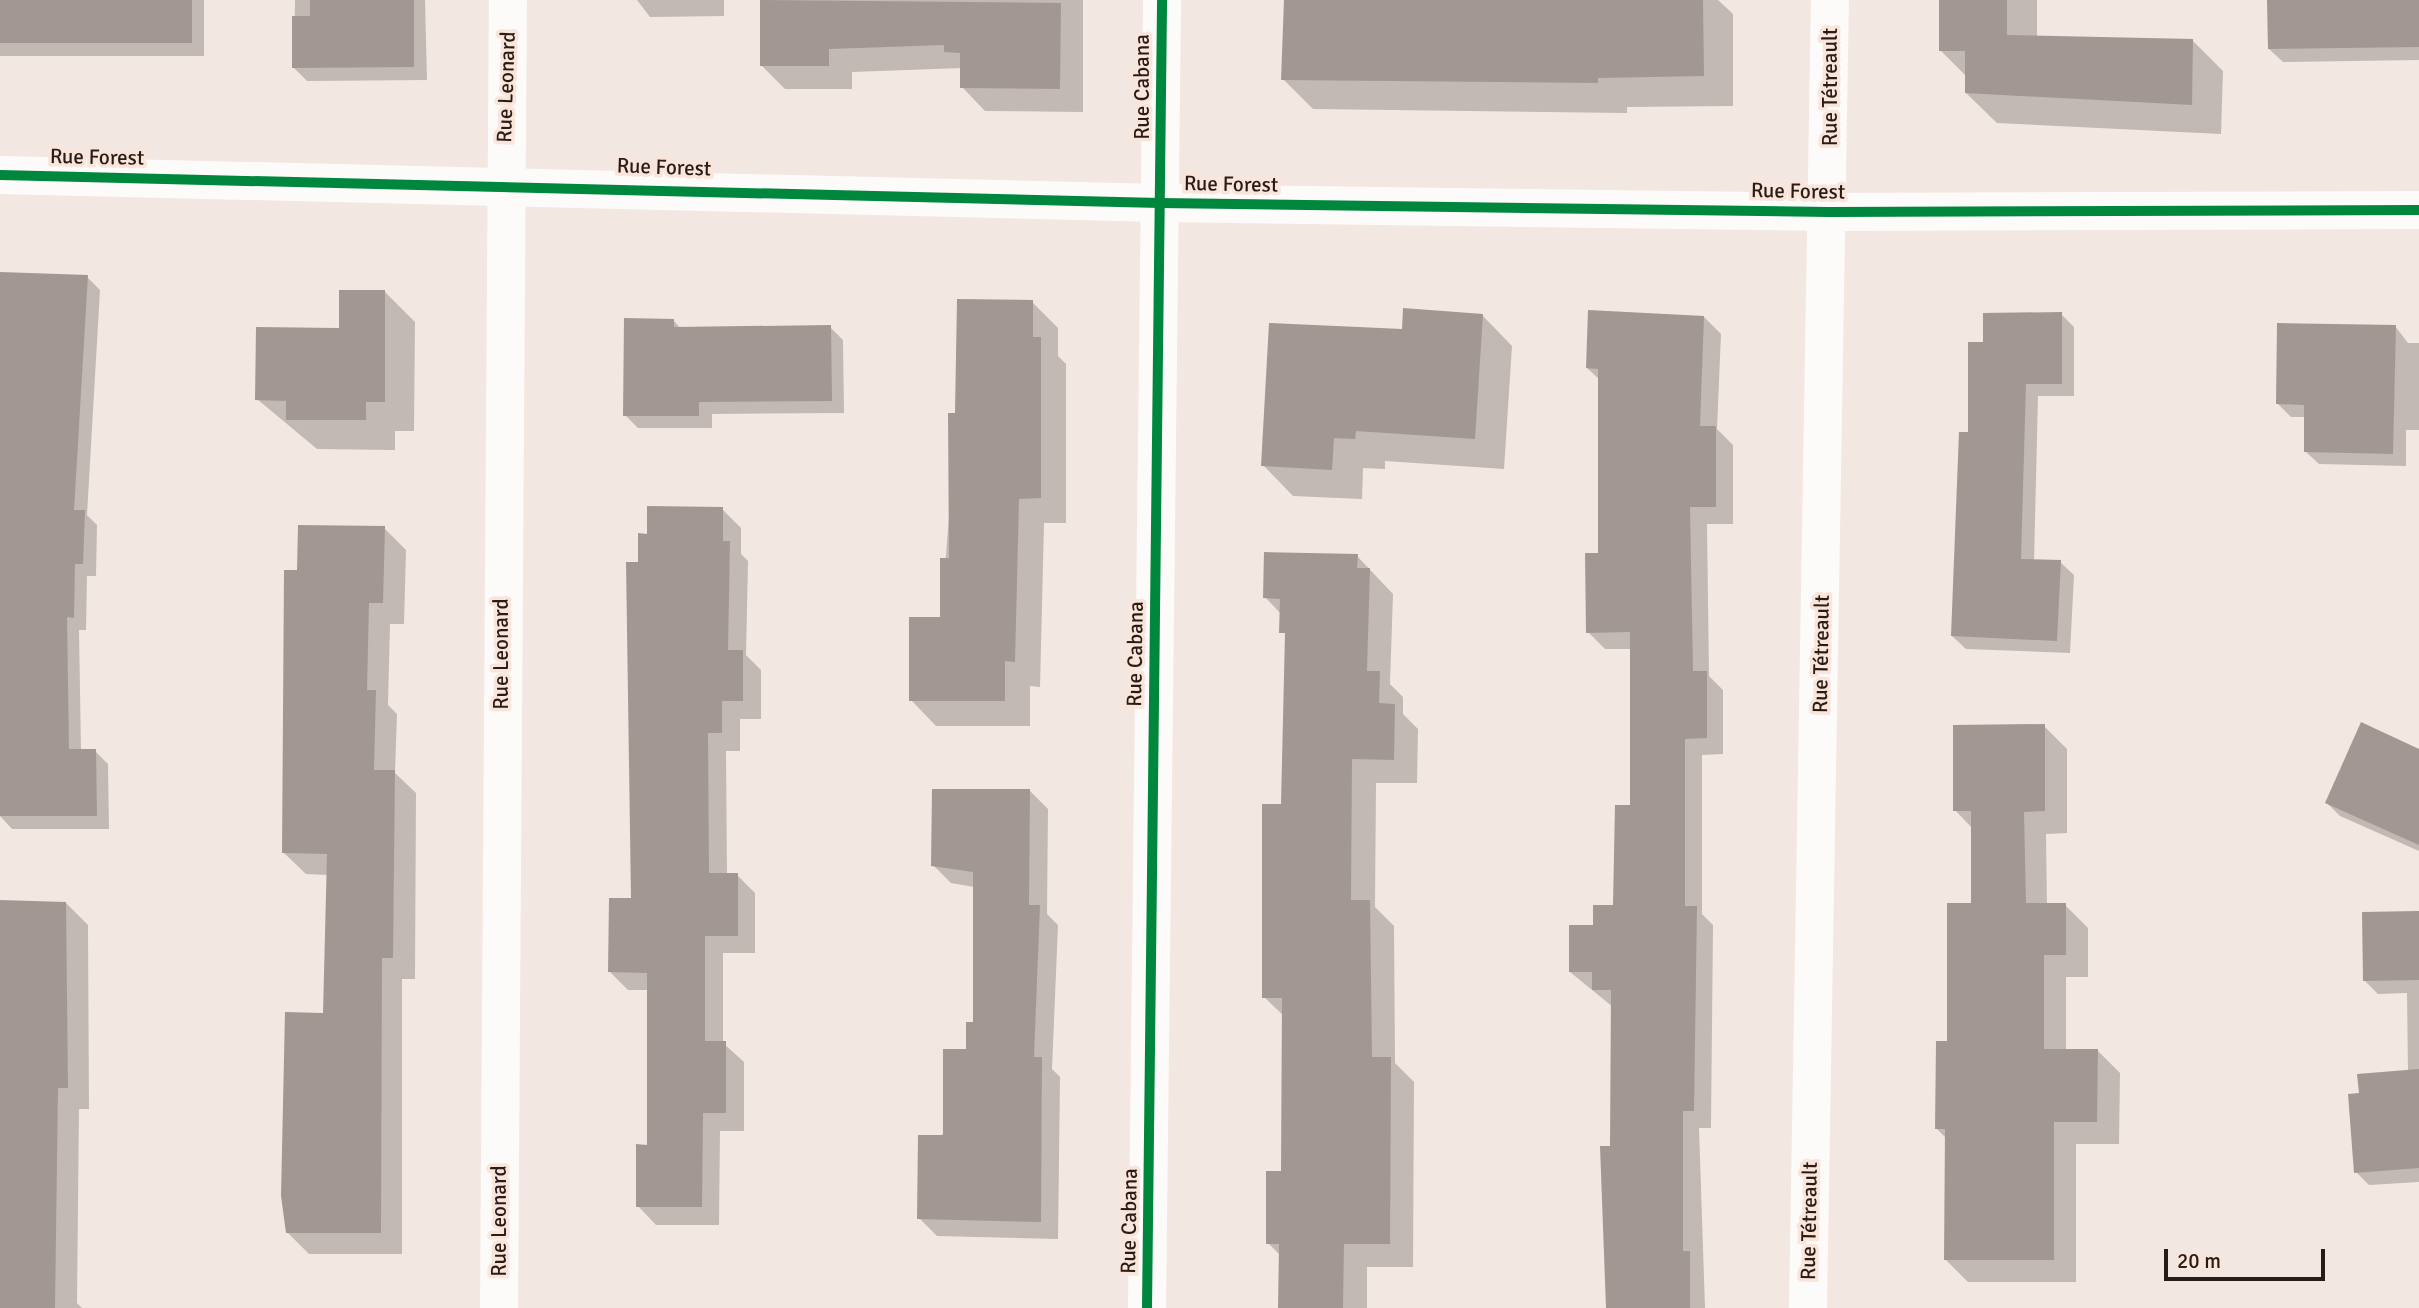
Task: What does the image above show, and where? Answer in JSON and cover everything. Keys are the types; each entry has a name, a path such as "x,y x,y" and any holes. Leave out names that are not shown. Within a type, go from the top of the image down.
{"street":[{"name":"Rue Leonard","path":"499,1308 503,182 508,0"},
{"name":"Rue Cabana","path":"1147,1308 1162,0"},
{"name":"Rue Tétreault","path":"1808,1308 1829,212 1830,0"},
{"name":"Rue Forest","path":"0,175 503,182 1160,203 1829,212 2419,210"}],"building":[{"path":"0,0 192,0 192,43 0,43"},
{"path":"310,0 414,0 414,67 292,68 292,16 310,16"},
{"path":"760,0 1061,3 1060,89 960,88 960,53 944,52 944,45 829,49 829,66 760,66"},
{"path":"1284,0 1703,0 1704,76 1598,78 1598,83 1281,80"},
{"path":"1939,0 2007,0 2007,35 2193,39 2192,105 1965,93 1965,51 1939,51"},
{"path":"2267,0 2419,0 2419,47 2268,49"},
{"path":"0,272 88,275 74,510 85,510 83,564 75,564 74,618 67,617 69,749 96,749 97,816 0,816"},
{"path":"339,290 385,290 385,402 366,402 366,420 286,420 286,401 255,400 256,327 339,328"},
{"path":"957,299 1033,300 1033,337 1041,337 1041,498 1019,499 1015,662 1005,661 1005,701 909,701 909,617 940,617 940,558 949,558 948,413 955,413"},
{"path":"1403,308 1483,314 1475,439 1356,431 1355,439 1334,438 1332,470 1261,466 1269,323 1402,329"},
{"path":"1588,310 1704,316 1700,426 1716,426 1716,507 1690,507 1693,671 1707,671 1707,738 1685,739 1685,906 1697,906 1694,1111 1683,1111 1683,1251 1690,1251 1690,1308 1606,1308 1600,1146 1610,1146 1611,990 1592,990 1592,972 1569,972 1569,925 1593,925 1593,905 1613,905 1615,805 1630,805 1630,632 1586,633 1585,553 1598,553 1598,369 1586,368"},
{"path":"2062,312 2062,384 2026,384 2021,559 2061,560 2057,641 1951,636 1959,432 1968,432 1968,342 1983,342 1983,313"},
{"path":"624,318 674,319 674,327 831,325 832,401 699,402 699,416 623,416"},
{"path":"2277,323 2396,325 2393,454 2304,452 2304,405 2276,404"},
{"path":"647,506 723,507 723,541 730,541 728,650 743,650 743,701 722,701 722,733 708,733 709,873 738,873 738,936 705,936 705,1041 726,1041 726,1113 703,1113 702,1207 636,1207 636,1144 647,1145 647,973 608,972 609,898 631,898 626,562 638,562 638,533 647,534"},
{"path":"298,525 385,526 383,603 369,603 367,690 376,690 374,770 395,770 393,958 382,958 381,1233 286,1233 281,1196 285,1012 323,1013 327,854 282,853 284,570 297,570"},
{"path":"1264,552 1358,554 1357,568 1370,568 1367,671 1380,671 1379,703 1395,704 1394,760 1352,759 1351,900 1370,900 1372,1057 1391,1057 1390,1244 1344,1244 1343,1308 1278,1308 1279,1244 1266,1244 1266,1171 1281,1171 1282,998 1262,998 1262,804 1281,804 1285,633 1279,633 1280,599 1263,598"},
{"path":"2361,722 2419,749 2419,845 2325,803"},
{"path":"2045,724 2045,811 2024,812 2026,903 2066,903 2066,955 2044,955 2044,1049 2098,1049 2097,1122 2054,1122 2054,1260 1944,1260 1945,1129 1935,1129 1936,1041 1947,1041 1947,903 1971,903 1971,811 1953,811 1953,725"},
{"path":"932,789 1030,789 1029,905 1040,905 1034,1057 1042,1057 1041,1222 917,1219 918,1135 943,1135 943,1049 966,1049 966,1022 973,1022 973,872 931,866"},
{"path":"0,900 66,902 68,1088 58,1088 55,1308 0,1308"},
{"path":"2419,911 2419,980 2363,981 2362,912"},
{"path":"2419,1069 2419,1168 2354,1173 2348,1094 2359,1093 2357,1074"}],"cycle path":[{"path":"1147,1308 1162,0"},
{"path":"0,175 1160,203 1829,212 2419,210"}]}
